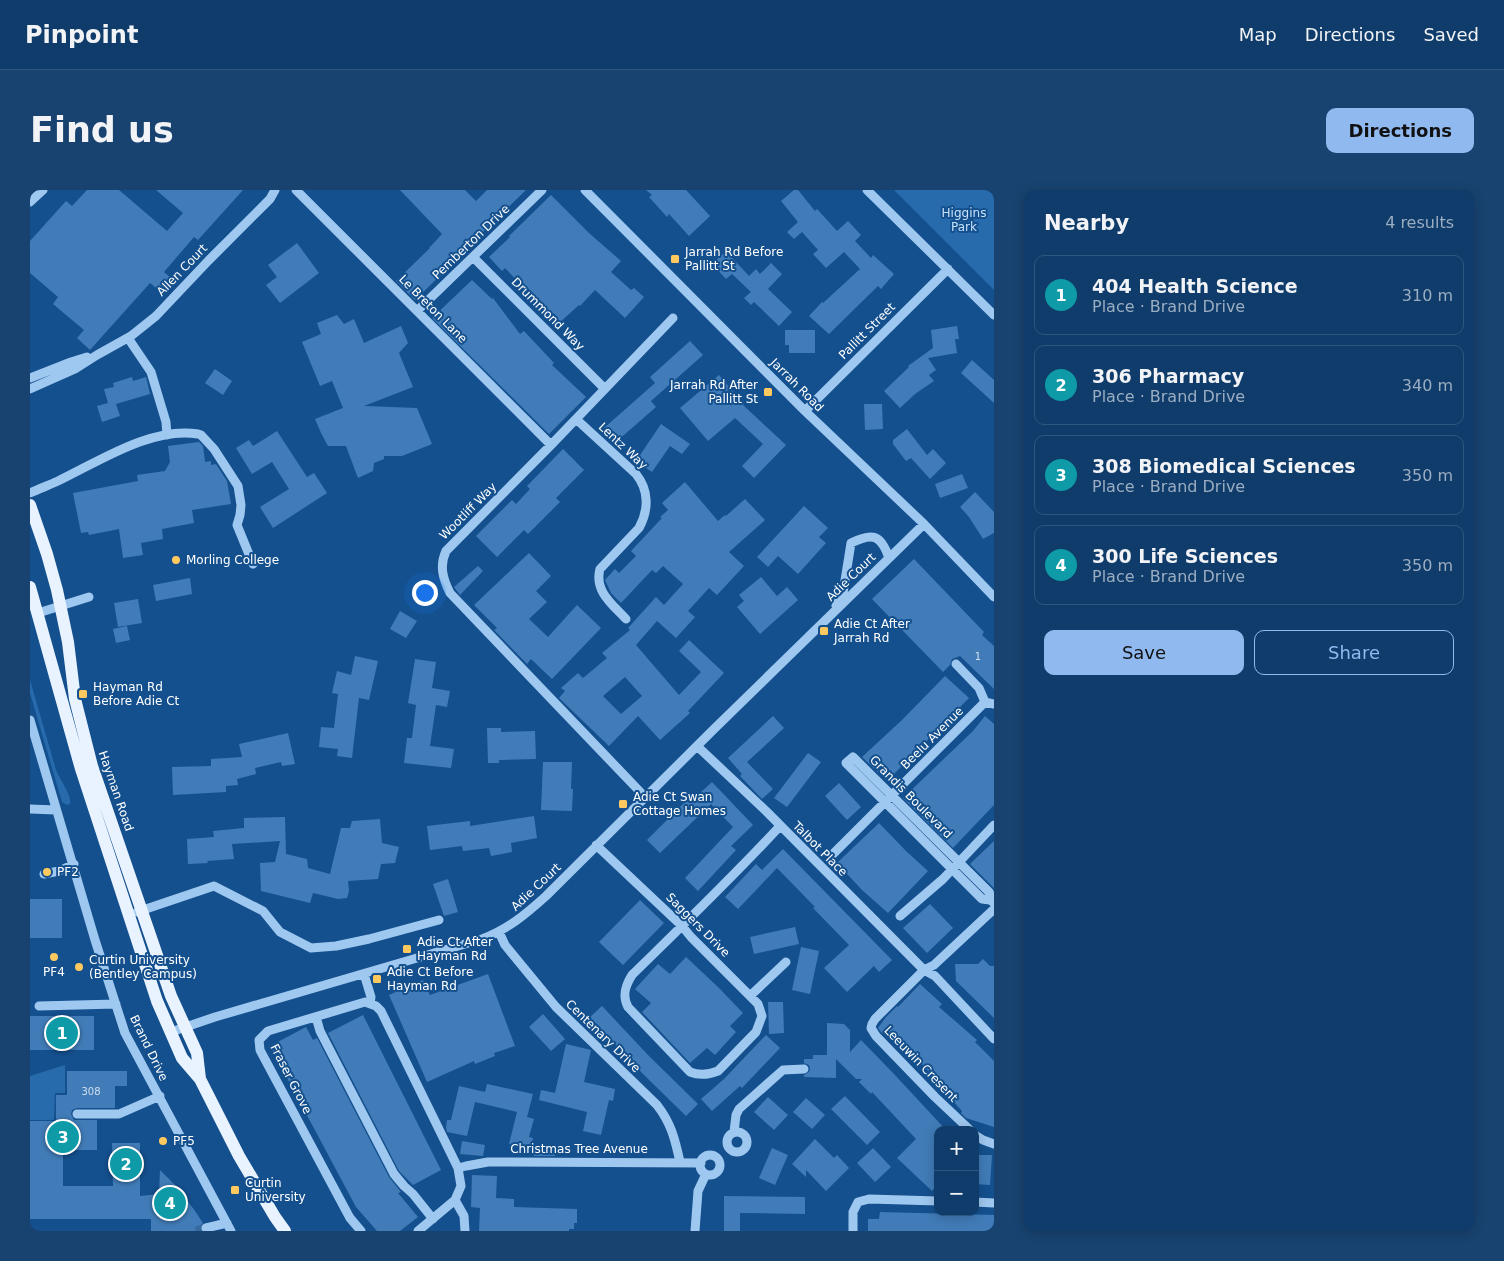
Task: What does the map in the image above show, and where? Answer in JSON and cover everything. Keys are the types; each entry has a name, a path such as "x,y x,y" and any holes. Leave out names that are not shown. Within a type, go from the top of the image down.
{"main road":[{"name":"Hayman Road","path":"30,505 47,554 61,606 68,642 75,699 92,766 171,996 197,1053 200,1079"},
{"name":"Hayman Road","path":"30,587 81,769 157,1001 182,1058 200,1079 239,1156 285,1231"}],"street":[{"path":"30,202 43,190"},
{"name":"Allen Court","path":"30,389 75,369 128,338 156,316 270,199 276,190"},
{"name":"Le Breton Lane","path":"296,190 551,445"},
{"name":"Pemberton Drive","path":"417,311 542,190"},
{"name":"Jarrah Road","path":"585,190 805,411 924,524 994,596"},
{"path":"867,190 994,316"},
{"name":"Drummond Way","path":"473,257 605,389"},
{"name":"Pallitt Street","path":"805,411 948,269"},
{"name":"Wootliff Way","path":"645,797 450,593 441,567 442,558 446,551 673,318"},
{"path":"128,338 151,372 166,422 167,435"},
{"name":"Allen Court","path":"30,378 71,362 97,355"},
{"name":"Lentz Way","path":"576,419 636,474 645,489 646,508 644,520 639,528 600,569 598,576 600,589 626,619"},
{"path":"30,493 138,442 167,435 186,433 201,435 225,464 238,486 241,505 237,525 252,564"},
{"name":"Adie Court","path":"171,1032 184,1026 482,940 517,921 541,901 924,524"},
{"name":"Adie Court","path":"831,615 842,593 851,543 865,536 874,537 884,544 889,558"},
{"path":"38,613 89,597"},
{"path":"956,664 979,688 989,703"},
{"name":"Beelu Avenue","path":"832,855 989,703"},
{"name":"Brand Drive","path":"30,720 95,940 125,1032 229,1227"},
{"name":"Talbot Place","path":"697,746 924,970 934,976 994,1039"},
{"name":"Grandis Boulevard","path":"993,904 982,899 952,870 889,798 853,756 846,763 889,798 959,862 989,892 993,904"},
{"path":"30,809 56,810"},
{"path":"900,916 952,870 994,825"},
{"path":"682,926 780,826"},
{"name":"Saggers Drive","path":"596,845 682,926 758,1004 762,1016 756,1032 718,1071 710,1074 690,1072 628,1007 625,1000 627,982 632,975 682,926"},
{"path":"44,874 59,871 74,864"},
{"path":"129,915 214,886 263,911 280,932 311,948 336,946 369,939 439,920"},
{"path":"924,970 934,964 993,904"},
{"name":"Centenary Drive","path":"499,932 505,945 556,1007 662,1111 672,1130 680,1162"},
{"path":"750,996 786,962"},
{"name":"Leeuwin Cresent","path":"924,970 875,1020 871,1028 876,1036 966,1126"},
{"path":"364,974 371,997 370,1003 381,1011 458,1168 461,1186 455,1200 418,1231"},
{"name":"Fraser Grove","path":"361,1231 350,1218 260,1050 259,1040 268,1031 365,1002 370,1003"},
{"path":"40,1006 116,1004"},
{"path":"316,1016 320,1031 394,1174 433,1218"},
{"path":"734,1132 742,1134 747,1139 744,1150 740,1152 730,1150 727,1140 734,1132 736,1115 739,1109 783,1070 804,1068"},
{"path":"76,1114 119,1114 160,1096"},
{"path":"979,1137 994,1144"},
{"path":"718,1159 730,1150"},
{"path":"712,1155 718,1159 719,1170 713,1174 706,1174 702,1169 702,1159 712,1155"},
{"name":"Christmas Tree Avenue","path":"458,1168 488,1162 701,1163"},
{"path":"695,1231 698,1191 706,1174"},
{"path":"853,1231 854,1212 858,1202 869,1199 934,1201"},
{"path":"455,1200 464,1216 465,1231"},
{"path":"979,1202 994,1203"},
{"path":"206,1228 229,1227"}],"green space":[{"name":"Higgins Park","path":"894,190 994,190 994,290"},
{"path":"30,680 56,770 69,796 70,804 67,805 62,802 30,693"},
{"path":"65,1065 65,1093 55,1093 54,1120 30,1120 30,1076"}],"building":[{"path":"87,190 119,190 167,231 183,213 156,190 243,190 198,240 194,237 164,272 171,278 160,291 150,283 90,350 77,338 84,330 53,304 58,297 30,273 30,241 66,201 72,206"},
{"path":"400,190 465,190 476,201 487,190 526,190 415,300 396,281 442,234"},
{"path":"646,190 686,190 710,216 689,236 669,214 667,217 649,197 652,195"},
{"path":"794,190 798,190 815,211 817,209 837,231 848,221 861,235 855,241 871,258 873,255 894,274 881,289 878,286 829,334 809,316 860,269 844,252 826,268 813,254 818,250 802,232 794,239 787,232 798,222 781,201"},
{"path":"551,195 589,233 621,261 611,272 631,290 634,288 644,297 625,318 595,290 580,306 558,324 505,268 502,271 489,257"},
{"path":"297,243 319,273 280,303 266,285 277,277 268,265"},
{"path":"726,251 749,276 756,269 760,274 771,263 782,274 768,289 792,312 779,326 754,302 751,305 744,298 751,292 732,274 726,279 712,264"},
{"path":"472,280 493,298 520,334 524,331 554,363 552,365 586,397 549,434 432,318"},
{"path":"337,315 344,324 354,319 364,343 401,326 408,343 399,353 413,387 364,406 417,408 432,444 402,456 384,456 384,459 374,463 373,471 358,478 346,446 328,446 315,419 343,408 332,381 320,386 302,342 321,334 317,323"},
{"path":"957,326 959,339 955,339 957,353 928,358 936,370 929,375 934,381 915,394 900,408 884,391 908,366 933,348 931,330"},
{"path":"785,330 815,330 815,353 789,353 789,345 785,345"},
{"path":"690,341 703,355 651,401 656,407 616,442 604,428 655,383 650,377"},
{"path":"972,360 994,380 994,403 961,373"},
{"path":"215,369 232,381 223,395 205,383"},
{"path":"719,375 743,405 786,445 754,478 742,466 763,444 735,418 708,441 680,408"},
{"path":"132,377 133,381 146,377 150,394 116,404 120,416 102,422 97,406 108,403 104,389 114,387 113,383"},
{"path":"864,404 882,404 883,429 865,430"},
{"path":"661,424 690,444 682,454 670,446 652,472 636,461"},
{"path":"907,429 927,455 933,449 946,463 930,479 911,458 906,461 893,444 893,440"},
{"path":"277,431 307,477 314,473 327,493 273,528 260,507 289,489 272,462 252,474 236,448 249,440 253,446"},
{"path":"199,442 203,446 205,462 211,461 211,465 216,464 227,481 231,504 192,510 194,523 162,529 163,539 141,543 143,555 123,558 119,529 89,535 88,532 81,533 73,493 138,481 137,475 165,471 170,462 168,446"},
{"path":"563,449 584,470 556,498 560,502 528,534 524,530 497,557 476,536 512,500 516,504 530,489 527,486"},
{"path":"962,474 968,488 940,498 935,484"},
{"path":"685,482 718,521 745,499 765,520 729,552 744,566 717,595 709,588 688,611 695,617 676,638 657,621 636,645 679,695 701,672 679,651 689,640 724,673 688,711 690,713 660,740 638,716 609,746 559,698 565,691 561,688 578,673 583,678 607,658 602,653 630,630 628,628 656,597 664,605 683,584 663,566 656,573 652,570 621,603 611,593 605,580 615,569 619,573 636,556 631,551 668,510 662,503","holes":["625,677 642,696 621,714 603,696"]},
{"path":"975,492 994,512 994,533 983,539 960,507"},
{"path":"804,506 828,528 819,537 826,543 798,574 778,556 768,567 757,557"},
{"path":"529,553 551,576 536,591 547,602 529,619 548,637 577,605 601,628 552,679 531,659 527,664 494,630 497,628 474,605"},
{"path":"914,559 984,632 982,635 994,646 994,689 960,656 952,659 950,665 943,672 872,599"},
{"path":"478,566 483,571 460,595 454,587"},
{"path":"761,577 777,596 787,587 798,600 760,634 737,607 744,601 739,595"},
{"path":"190,578 192,594 156,601 153,585"},
{"path":"138,599 142,623 118,627 114,603"},
{"path":"400,611 417,621 406,638 390,629"},
{"path":"127,626 130,640 116,643 113,629"},
{"path":"355,656 378,661 369,700 359,698 352,758 337,756 338,749 319,747 321,727 334,728 338,694 332,693 337,671 351,675"},
{"path":"415,659 436,662 432,688 450,691 447,707 436,705 430,746 454,749 451,768 404,763 407,738 412,738 416,705 408,703"},
{"path":"945,676 969,698 887,781 862,757"},
{"path":"773,716 784,728 747,762 773,789 762,799 740,776 742,774 728,758"},
{"path":"985,716 994,724 994,805 953,848 903,798 973,731"},
{"path":"487,728 501,728 501,732 535,731 536,759 499,760 499,763 488,763"},
{"path":"288,733 295,764 282,766 281,762 255,768 256,774 237,779 238,785 226,786 226,792 173,795 172,767 211,766 211,759 242,757 239,744"},
{"path":"808,753 821,762 787,807 774,798"},
{"path":"543,762 572,762 572,811 541,810"},
{"path":"712,782 753,825 731,846 736,850 698,891 685,878 733,827 711,804 660,853 647,840 687,800 689,803"},
{"path":"839,783 861,807 847,820 825,796"},
{"path":"534,816 537,838 511,843 512,852 491,856 489,848 463,851 462,846 430,850 427,826 470,821 470,826"},
{"path":"285,817 286,854 307,859 308,868 330,874 341,828 350,828 352,821 380,819 382,843 399,847 395,863 381,864 378,879 348,881 349,891 347,898 338,899 313,893 310,903 261,891 260,863 275,862 280,841 232,844 234,859 188,864 187,839 214,837 213,831 244,828 244,818"},
{"path":"879,823 928,871 888,913 862,890 837,863"},
{"path":"994,841 994,888 970,864"},
{"path":"783,849 892,960 879,972 874,966 847,992 824,968 849,945 777,868 738,909 725,897 756,864 762,870"},
{"path":"448,879 458,912 444,916 433,884"},
{"path":"30,899 62,899 62,938 30,938"},
{"path":"640,900 664,923 623,965 599,942"},
{"path":"930,904 953,928 927,953 903,928"},
{"path":"795,927 799,944 754,954 750,937"},
{"path":"801,947 819,951 810,994 792,990"},
{"path":"686,957 743,1013 730,1026 736,1032 715,1055 707,1048 690,1063 642,1012 651,1003 635,989 658,964 670,974"},
{"path":"983,959 990,966 994,966 994,1018 956,981 955,964 978,964"},
{"path":"488,974 515,1046 494,1053 495,1056 475,1064 474,1061 427,1082 389,995 423,980 430,995"},
{"path":"920,984 942,1004 939,1007 977,1040 975,1042 994,1061 994,1127 966,1118 940,1087 942,1085 908,1050 878,1028 886,1017"},
{"path":"768,1002 783,1002 784,1033 769,1034"},
{"path":"602,1006 698,1104 686,1116 643,1074 590,1017"},
{"path":"543,1014 565,1039 551,1051 529,1027"},
{"path":"363,1015 441,1170 413,1185 399,1171 328,1033"},
{"path":"30,1016 94,1016 94,1050 30,1050"},
{"path":"827,1023 844,1024 850,1030 850,1052 861,1040 942,1126 934,1126 934,1189 932,1191 897,1158 916,1139 872,1092 871,1094 859,1082 862,1079 856,1079 836,1059 836,1078 804,1077 810,1069 809,1065 804,1063 804,1059 813,1059 813,1055 827,1055"},
{"path":"306,1027 313,1040 317,1038 389,1177 401,1192 398,1193 418,1217 400,1231 377,1231 356,1207 270,1046"},
{"path":"766,1035 780,1048 742,1088 740,1086 712,1111 701,1099 724,1079"},
{"path":"566,1044 591,1050 584,1082 615,1089 613,1101 609,1100 601,1135 583,1131 587,1112 539,1100 541,1090 555,1093"},
{"path":"67,1071 127,1071 127,1086 115,1086 115,1108 77,1108 72,1110 71,1114 74,1120 97,1120 97,1150 63,1150 63,1186 113,1186 112,1143 140,1143 140,1196 159,1194 160,1170 178,1188 195,1211 203,1223 200,1227 201,1231 151,1231 151,1219 30,1219 30,1121 56,1121 56,1095 67,1095"},
{"path":"487,1084 533,1094 527,1117 534,1119 529,1137 533,1138 530,1150 509,1144 517,1112 475,1102 467,1136 447,1132 447,1120 451,1120 459,1086 485,1092"},
{"path":"845,1096 880,1132 867,1145 831,1109"},
{"path":"768,1097 788,1115 774,1130 754,1112"},
{"path":"806,1098 825,1115 812,1129 793,1112"},
{"path":"815,1139 834,1158 837,1155 849,1168 826,1191 806,1170 806,1177 792,1164"},
{"path":"462,1141 485,1145 483,1156 460,1154"},
{"path":"554,1145 555,1156 534,1156 534,1146"},
{"path":"772,1148 788,1155 775,1185 759,1178"},
{"path":"873,1148 891,1167 875,1182 857,1163"},
{"path":"979,1155 992,1155 990,1185 979,1184"},
{"path":"472,1175 497,1176 496,1198 514,1199 514,1207 577,1209 577,1223 574,1223 574,1229 569,1229 569,1231 479,1231 480,1208 471,1207"},
{"path":"724,1196 805,1197 805,1214 740,1213 740,1231 724,1231"},
{"path":"880,1212 934,1213 934,1216 994,1215 994,1231 868,1231 868,1219 879,1219"}],"tunnel":[{"path":"196,1231 206,1228"}],"place":[{"name":"Jarrah Rd Before Pallitt St","path":"675,259"},
{"name":"Jarrah Rd After Pallitt St","path":"768,392"},
{"name":"Morling College","path":"176,560"},
{"name":"Adie Ct After Jarrah Rd","path":"824,631"},
{"name":"Hayman Rd Before Adie Ct","path":"83,694"},
{"name":"Adie Ct Swan Cottage Homes","path":"623,804"},
{"name":"PF2","path":"47,872"},
{"name":"Adie Ct After Hayman Rd","path":"407,949"},
{"name":"PF4","path":"54,957"},
{"name":"Curtin University (Bentley Campus)","path":"79,967"},
{"name":"Adie Ct Before Hayman Rd","path":"377,979"},
{"name":"404 Health Science","path":"62,1033"},
{"name":"308 Biomedical Sciences","path":"63,1137"},
{"name":"PF5","path":"163,1141"},
{"name":"306 Pharmacy","path":"126,1164"},
{"name":"Curtin University","path":"235,1190"},
{"name":"300 Life Sciences","path":"170,1203"}]}
